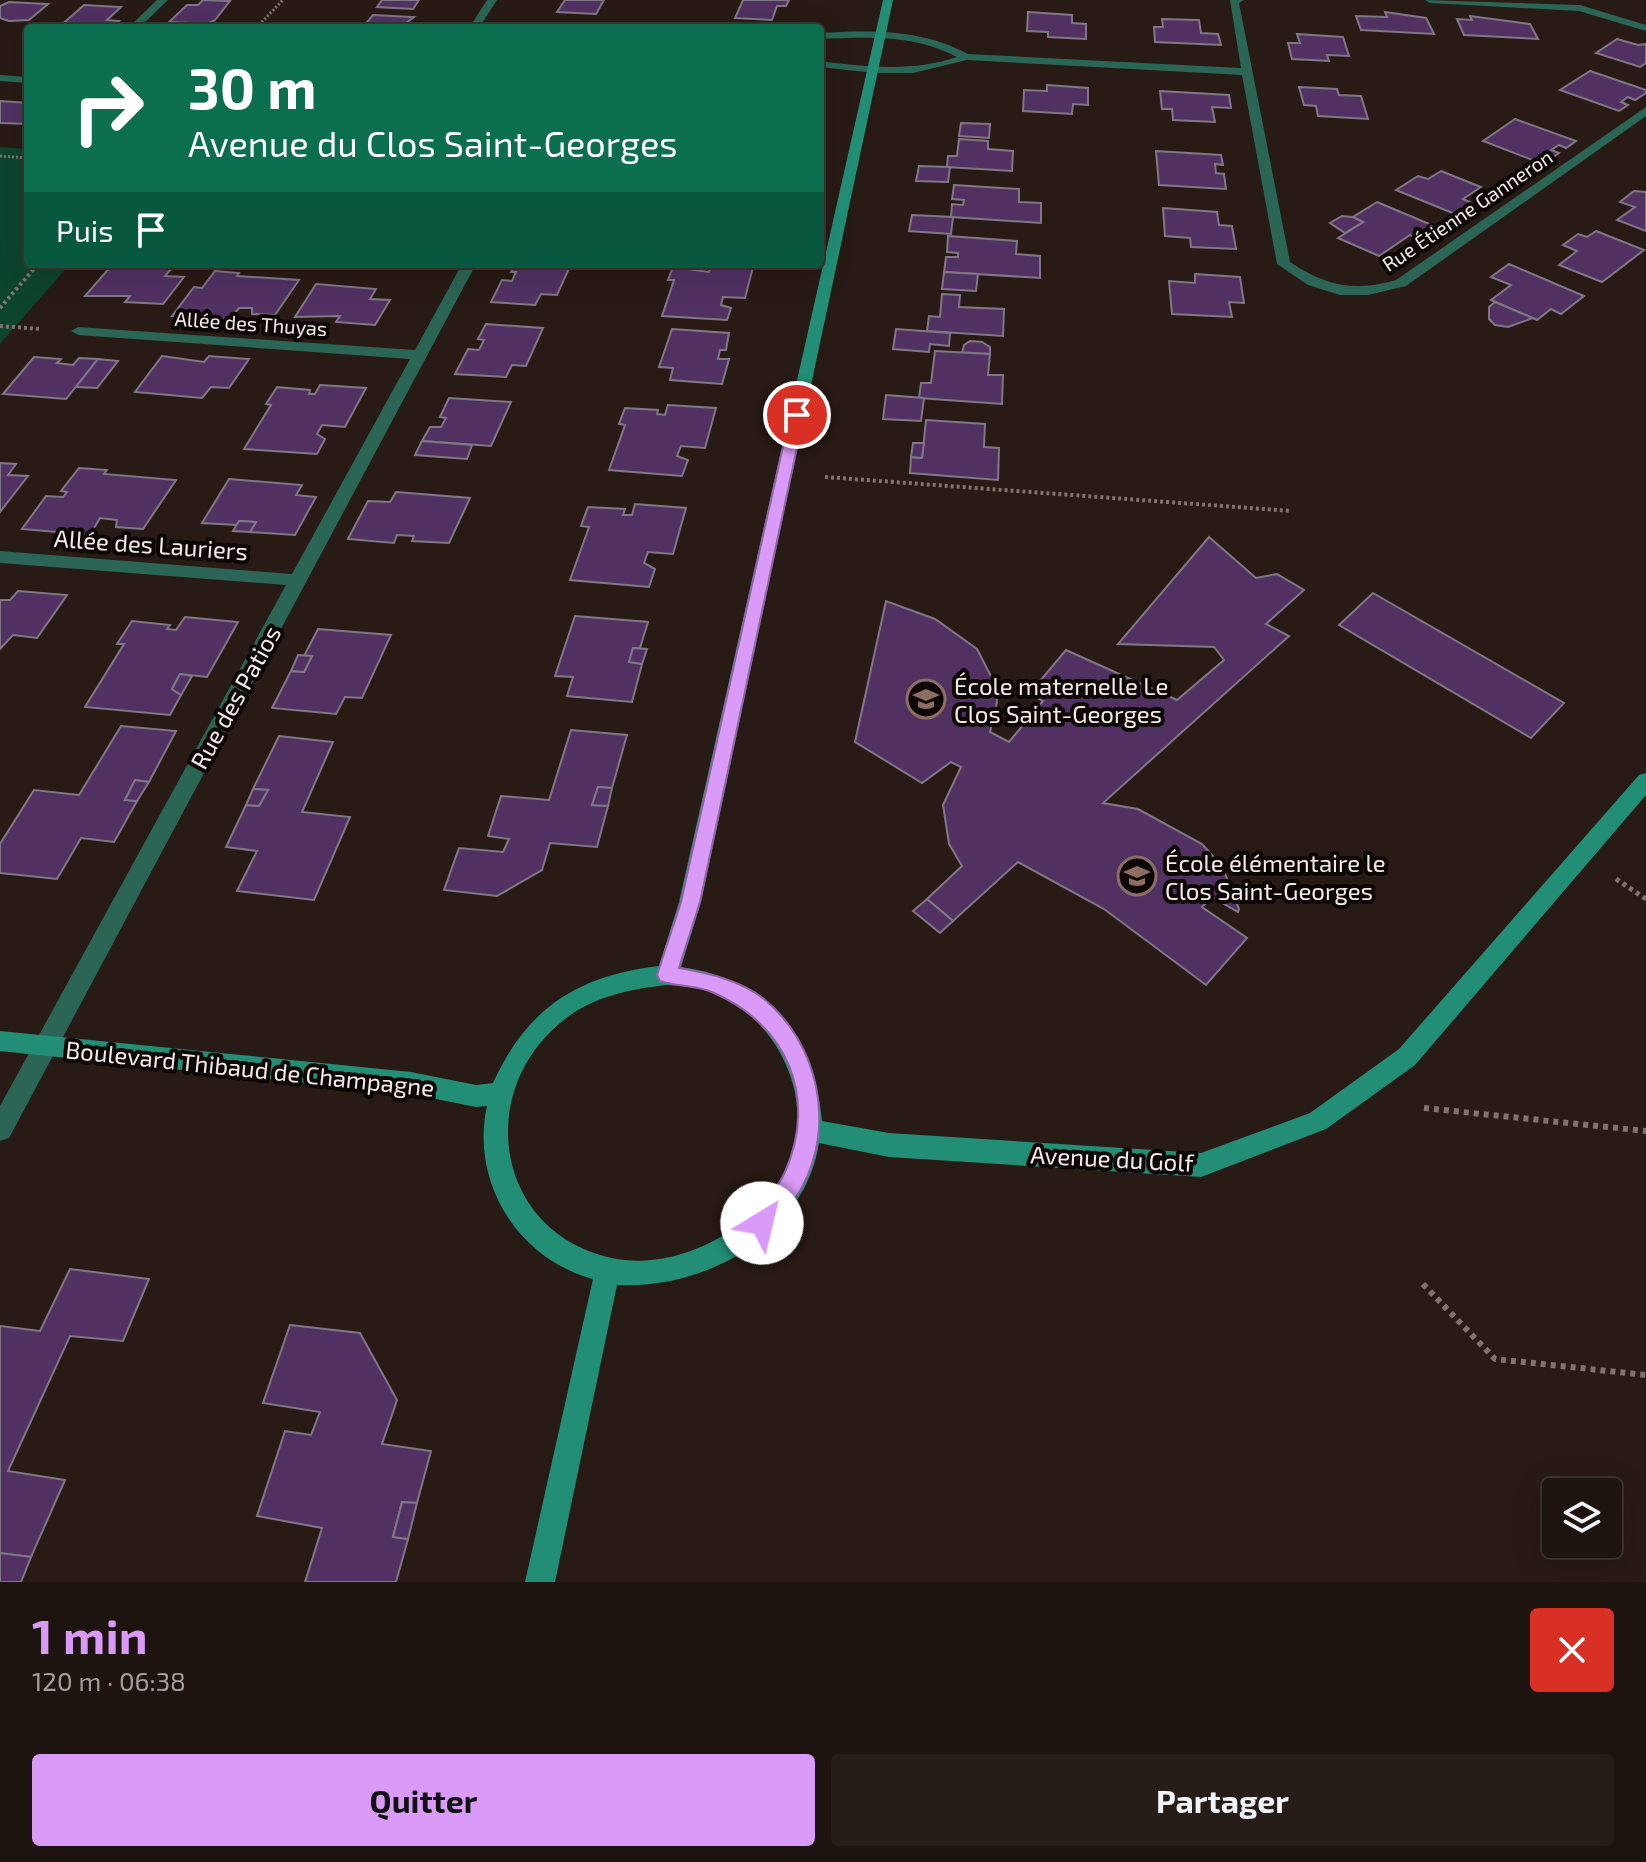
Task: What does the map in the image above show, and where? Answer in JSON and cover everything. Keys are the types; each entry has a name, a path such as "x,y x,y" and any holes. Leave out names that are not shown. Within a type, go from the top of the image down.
{"street":[{"path":"137,24 163,0"},
{"path":"477,24 492,0"},
{"path":"667,975 690,902 888,0"},
{"name":"Rue Étienne Ganneron","path":"1239,0 1234,2 1245,72 1284,264 1325,289 1358,294 1401,283 1646,111"},
{"path":"1430,0 1580,8 1646,28"},
{"path":"824,36 880,36 950,46 966,57"},
{"path":"824,64 873,68 948,65 966,57 1245,72"},
{"path":"0,78 24,80"},
{"name":"Rue des Patios","path":"0,1130 467,268"},
{"name":"Allée des Thuyas","path":"78,331 421,355"},
{"name":"Allée des Lauriers","path":"0,557 299,580"},
{"name":"Avenue du Golf","path":"809,1130 889,1145 1201,1165 1318,1121 1407,1057 1646,781"},
{"path":"667,975 714,983 756,1004 788,1038 806,1081 809,1130 794,1179 762,1223 717,1256 664,1273 607,1272 561,1254 525,1224 501,1184 494,1140 499,1094 519,1055 546,1021 583,996 624,980 667,975"},
{"name":"Boulevard Thibaud de Champagne","path":"0,1041 411,1083 476,1096 499,1094"},
{"path":"540,1582 607,1272"}],"path":[{"path":"260,24 283,0"},
{"path":"0,156 24,158"},
{"path":"0,308 35,268"},
{"path":"784,474 1291,511"},
{"path":"1424,1108 1646,1131"},
{"path":"1423,1284 1495,1359 1646,1375"}],"green space":[{"path":"0,147 24,149 24,268 66,268 0,344"}],"building":[{"path":"203,0 230,1 215,20 207,24 169,22 187,5 198,5"},
{"path":"382,0 419,0 413,9 377,7"},
{"path":"565,0 604,0 596,14 557,12"},
{"path":"743,0 789,0 786,6 777,6 772,20 735,18"},
{"path":"9,2 48,4 29,20 9,21 0,18 0,6"},
{"path":"84,5 121,7 107,20 119,21 116,24 62,24"},
{"path":"1028,12 1072,15 1072,23 1086,24 1086,39 1048,37 1048,32 1027,31"},
{"path":"1385,12 1426,18 1434,34 1361,30 1356,16 1387,17"},
{"path":"373,15 414,17 404,24 365,24"},
{"path":"1470,16 1530,24 1538,39 1464,35 1457,19 1472,20"},
{"path":"1162,19 1199,20 1201,33 1218,34 1221,45 1155,42 1154,27 1163,27"},
{"path":"1297,34 1343,37 1349,56 1327,55 1329,61 1292,59 1288,43 1300,43"},
{"path":"1617,39 1646,44 1646,63 1640,67 1596,53"},
{"path":"1590,71 1646,90 1646,93 1635,100 1628,97 1621,102 1628,105 1619,111 1560,90"},
{"path":"1047,85 1088,88 1088,105 1073,104 1072,114 1023,111 1024,90 1047,91"},
{"path":"1299,87 1337,89 1339,95 1361,96 1368,119 1318,116 1316,106 1304,105"},
{"path":"1160,91 1229,95 1231,108 1212,107 1215,122 1173,120 1172,109 1162,109"},
{"path":"0,101 24,103 24,124 0,123"},
{"path":"1515,119 1576,141 1566,148 1559,145 1551,150 1559,153 1543,164 1483,141"},
{"path":"961,123 990,124 989,138 959,136"},
{"path":"959,139 988,141 988,149 1013,151 1012,171 947,167 948,156 957,156"},
{"path":"1156,151 1221,155 1223,165 1215,164 1216,173 1224,174 1226,189 1159,185"},
{"path":"919,166 950,167 948,182 916,181"},
{"path":"1441,171 1481,187 1463,199 1481,207 1465,218 1396,190 1418,176 1428,179"},
{"path":"954,185 1019,189 1019,202 1041,203 1041,223 951,217 952,204 963,205 964,200 952,199"},
{"path":"1634,191 1646,192 1646,231 1617,220 1635,207 1620,202"},
{"path":"1377,202 1446,231 1428,243 1410,235 1379,256 1338,238 1363,222 1353,217"},
{"path":"1163,208 1217,212 1219,225 1232,226 1236,249 1191,247 1190,238 1165,236"},
{"path":"912,215 953,217 951,234 909,231"},
{"path":"1342,216 1363,222 1345,233 1330,223"},
{"path":"1596,231 1644,250 1602,282 1559,265 1577,251 1563,245 1578,234 1587,237"},
{"path":"948,236 1017,241 1016,254 1040,256 1040,278 944,272 946,257 958,257 958,253 947,252"},
{"path":"1509,264 1584,296 1561,314 1551,309 1537,320 1491,300 1511,285 1491,277"},
{"path":"109,268 171,269 165,276 184,277 163,304 125,302 130,296 85,296"},
{"path":"513,268 569,268 557,295 541,294 535,305 491,302 502,280 512,281 516,272 511,272"},
{"path":"673,268 709,272 710,268 753,268 745,298 723,297 721,305 731,308 727,320 662,316 674,280 668,280"},
{"path":"215,271 239,273 237,276 299,280 275,315 252,314 252,308 239,308 230,319 172,316 194,287 202,288"},
{"path":"944,272 978,274 976,291 942,289"},
{"path":"1195,274 1240,277 1244,303 1229,302 1232,317 1172,314 1169,281 1195,283"},
{"path":"316,284 376,289 370,299 390,300 375,325 336,322 340,316 295,317"},
{"path":"942,294 960,295 959,307 1004,309 1003,336 927,331 929,316 940,317"},
{"path":"1495,302 1533,318 1508,327 1495,325 1489,319 1489,307"},
{"path":"486,324 543,328 526,366 512,365 506,377 455,374 468,349 479,350 484,340 478,339"},
{"path":"672,329 729,333 726,350 720,350 718,359 729,359 722,384 670,380 673,368 659,367"},
{"path":"896,329 950,333 949,346 930,344 929,352 893,349"},
{"path":"970,341 982,342 990,347 990,354 962,353 964,345"},
{"path":"935,351 990,354 988,375 1003,375 1002,404 919,398 921,383 931,383"},
{"path":"162,356 204,362 209,356 249,359 229,388 211,387 202,398 135,392"},
{"path":"34,357 61,359 57,363 73,365 79,358 98,359 66,399 3,394"},
{"path":"98,359 118,361 97,388 76,387"},
{"path":"320,385 366,388 345,427 322,425 317,434 325,439 317,454 244,449 271,405 266,404 277,387 310,390 309,394 315,394"},
{"path":"886,395 924,398 921,421 883,419"},
{"path":"449,398 511,402 491,446 422,441 430,427 441,427 446,418 440,417"},
{"path":"668,405 716,408 705,448 681,446 677,456 688,460 682,476 609,470 625,425 619,424 625,408 658,410 657,414 665,415"},
{"path":"926,420 985,424 984,447 999,448 998,480 910,473 911,457 922,458"},
{"path":"422,441 472,445 467,459 415,455"},
{"path":"913,443 924,443 922,458 911,457"},
{"path":"0,463 16,464 8,475 28,476 0,512"},
{"path":"79,468 107,470 104,474 176,480 143,529 116,527 117,520 100,518 90,535 22,529 46,496 63,497 67,492 61,491"},
{"path":"229,479 302,485 296,495 316,497 295,535 250,532 256,522 239,521 237,525 202,523"},
{"path":"396,492 470,498 449,543 412,541 414,536 397,535 394,543 348,539 368,501 390,502"},
{"path":"635,504 686,508 673,554 648,552 644,563 655,569 649,587 570,580 589,527 581,526 588,507 625,509 623,515 632,515"},
{"path":"239,521 256,522 250,532 233,531"},
{"path":"1209,537 1256,578 1277,574 1304,590 1266,624 1289,636 1103,803 1138,809 1202,844 1222,866 1239,909 1238,912 1212,897 1202,907 1247,938 1206,985 1104,909 1018,862 953,921 927,899 962,866 949,844 943,805 961,767 951,762 922,783 855,742 886,601 935,619 977,649 995,684 997,702 990,732 1009,742 1043,701 1029,694 1066,650 1177,700 1224,660 1214,647 1118,644"},
{"path":"18,591 67,595 37,638 13,635 0,649 0,600 10,600"},
{"path":"1373,593 1564,703 1531,738 1339,625"},
{"path":"575,616 648,622 640,648 633,648 629,662 642,664 632,702 567,696 573,677 555,676"},
{"path":"185,617 238,622 207,677 180,674 172,689 181,695 170,715 85,707 124,644 117,644 132,621 170,625 167,629 176,630"},
{"path":"318,629 391,635 362,698 345,697 336,714 272,708 291,671 304,672 312,656 304,656"},
{"path":"633,648 647,649 642,664 629,662"},
{"path":"298,655 312,656 304,672 291,671"},
{"path":"180,674 192,676 181,695 172,689"},
{"path":"121,726 176,731 149,782 135,780 125,800 137,801 114,842 81,838 57,879 0,873 0,844 34,790 79,795"},
{"path":"571,730 627,735 612,788 598,787 592,805 608,806 597,847 550,843 542,870 497,896 444,890 459,848 503,852 509,839 488,836 501,796 549,800"},
{"path":"279,736 333,742 302,812 350,817 314,900 237,891 257,851 226,847 246,805 259,806 268,790 253,789"},
{"path":"135,780 149,782 137,801 125,800"},
{"path":"598,787 612,788 608,806 592,805"},
{"path":"253,789 268,790 259,806 246,805"},
{"path":"927,899 953,921 940,933 913,911"},
{"path":"70,1269 149,1279 123,1341 70,1336 8,1471 65,1480 31,1557 0,1553 0,1326 40,1331"},
{"path":"290,1325 360,1333 397,1400 382,1444 431,1451 417,1503 402,1502 393,1537 408,1539 396,1582 305,1582 322,1528 257,1516 285,1431 311,1435 320,1412 263,1403"},
{"path":"402,1502 417,1503 408,1539 393,1537"},
{"path":"0,1553 31,1557 21,1582 0,1582"}],"place":[{"name":"École maternelle Le Clos Saint-Georges","path":"926,699"},
{"name":"École élémentaire le Clos Saint-Georges","path":"1137,876"}],"route":[{"path":"762,1223 794,1179 809,1130 806,1081 788,1038 756,1004 714,983 667,975 690,902 797,415"}]}
